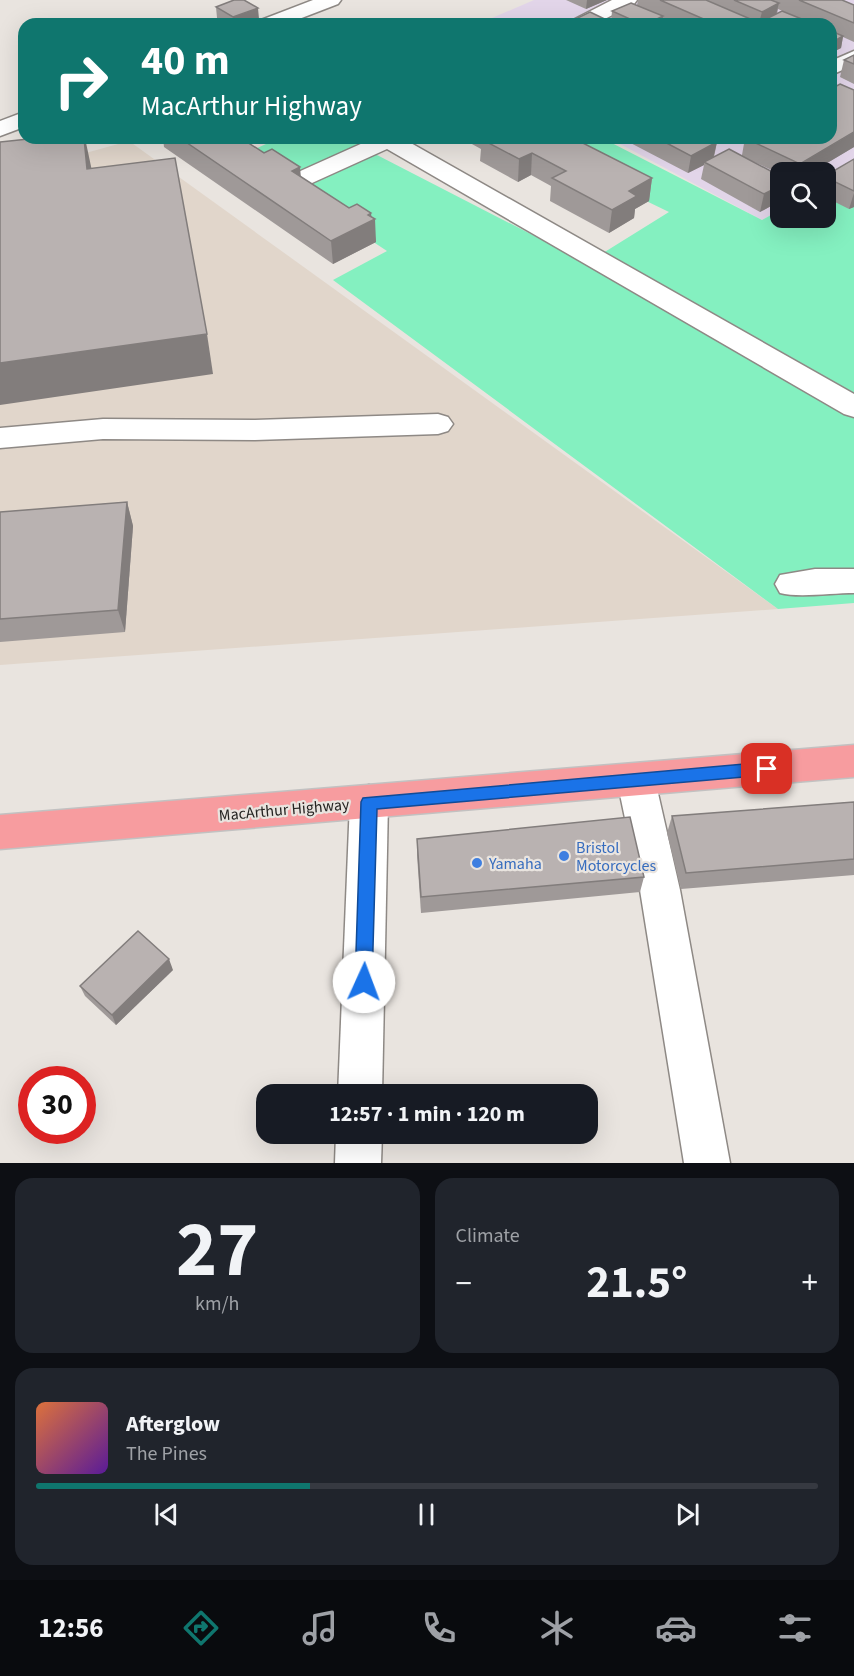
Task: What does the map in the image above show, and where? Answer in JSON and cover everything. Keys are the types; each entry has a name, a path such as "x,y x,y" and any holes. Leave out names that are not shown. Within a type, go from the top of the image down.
{"highway":[{"name":"MacArthur Highway","path":"0,832 854,761"}],"street":[{"path":"284,18 331,0"},
{"path":"592,18 627,0"},
{"path":"837,66 854,57"},
{"path":"0,129 18,122"},
{"path":"304,178 375,144"},
{"path":"395,144 854,407"},
{"path":"0,438 103,429 255,430 438,424"},
{"path":"792,584 815,581 854,581"},
{"path":"636,780 660,890 707,1163"},
{"path":"360,1084 369,802"},
{"path":"358,1163 359,1144"}],"shaded area":[{"path":"534,0 854,0 854,166 836,177 836,162 770,162 770,216 762,220 620,144 837,144 837,18 492,18"},
{"path":"118,144 133,144 778,609 0,665 0,187 64,159"}],"green space":[{"path":"266,144 356,144 587,263 669,212 528,144 614,144 762,220 770,216 770,228 836,228 836,177 854,166 854,603 778,609 333,280 387,251 242,155"}],"building":[{"path":"234,0 244,0 258,8 233,17 216,7"},
{"path":"660,0 706,0 748,18 701,18"},
{"path":"734,0 771,0 779,3 762,12"},
{"path":"799,0 842,0 854,5 854,23"},
{"path":"631,3 663,16 628,18 612,11"},
{"path":"782,11 799,18 768,18"},
{"path":"590,12 602,18 578,18"},
{"path":"854,55 854,64 844,60"},
{"path":"840,84 854,90 854,132 837,142 837,86"},
{"path":"18,140 18,144 85,144 87,169 175,158 207,334 0,363 0,142"},
{"path":"189,144 250,144 264,153 272,149 300,167 292,171 349,208 357,204 371,213 368,215 375,219 331,241"},
{"path":"490,144 585,144 652,178 629,191 637,196 612,210 552,178 566,171 532,153 519,159"},
{"path":"668,144 713,144 691,156"},
{"path":"758,144 834,144 803,162 796,162"},
{"path":"729,149 770,171 770,191 764,194 704,162"},
{"path":"854,159 854,191 836,182 836,170"},
{"path":"127,502 118,610 0,619 0,512"},
{"path":"854,802 854,859 686,873 672,816"},
{"path":"630,817 644,877 421,897 417,839"},
{"path":"138,931 169,959 112,1015 80,986"}],"place":[{"name":"Bristol Motorcycles","path":"564,856"},
{"name":"Yamaha","path":"477,863"}],"route":[{"path":"364,982 369,802 767,769"}]}
